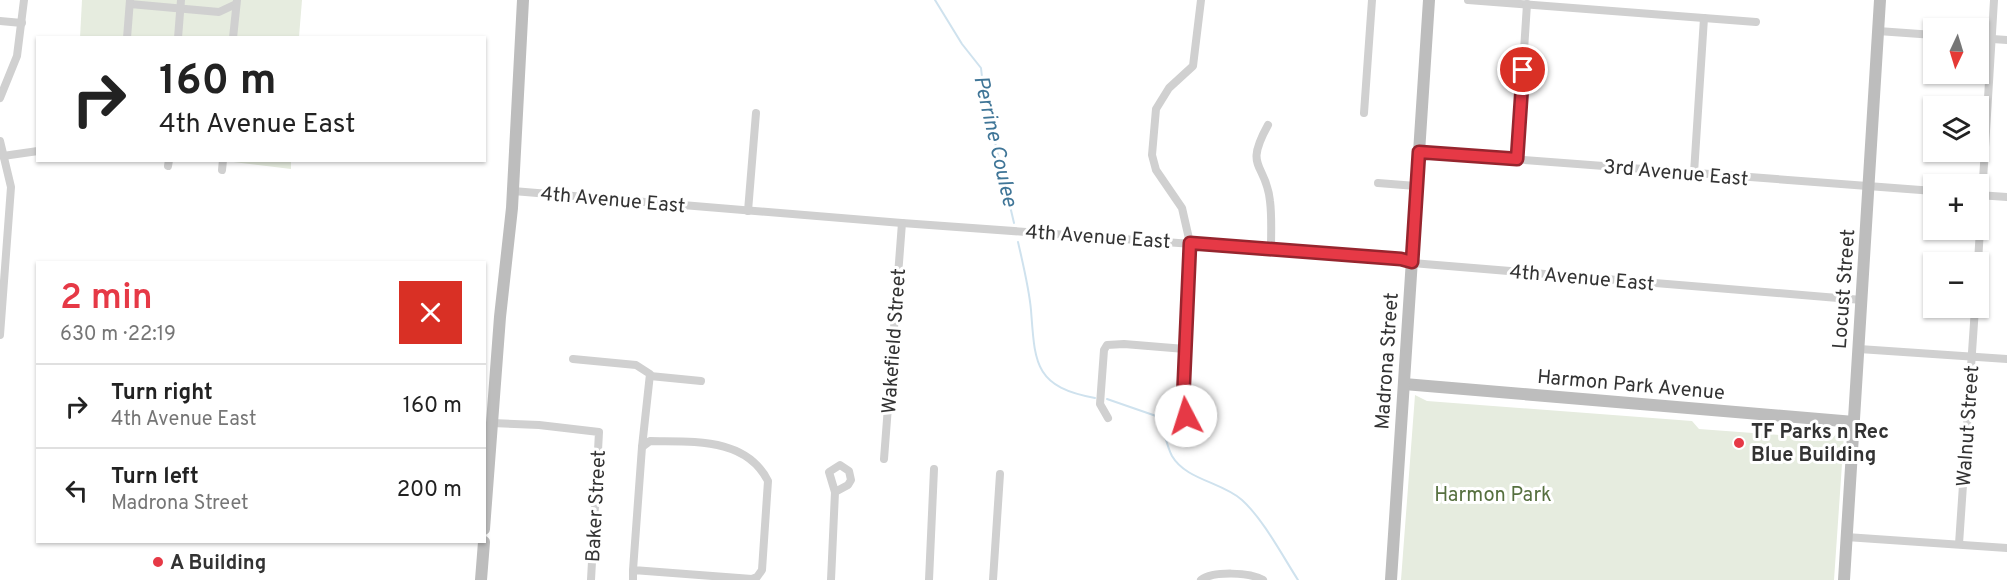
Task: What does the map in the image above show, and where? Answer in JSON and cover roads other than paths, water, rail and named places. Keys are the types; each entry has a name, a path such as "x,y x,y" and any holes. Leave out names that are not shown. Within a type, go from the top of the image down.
{"street":[{"path":"0,98 17,56 24,0"},
{"path":"486,502 513,191 523,0"},
{"path":"1186,416 1183,402 1190,243 1182,208 1156,170 1152,155 1156,109 1169,88 1193,66 1201,0"},
{"path":"1364,113 1372,0"},
{"name":"Madrona Street","path":"1391,580 1429,0"},
{"path":"1468,0 1756,22"},
{"name":"Locust Street","path":"1844,580 1880,0"},
{"path":"1982,174 1994,0"},
{"path":"127,36 130,2 181,4 219,12 236,2"},
{"path":"234,36 236,2"},
{"path":"178,36 181,4"},
{"path":"1517,159 1527,4"},
{"path":"1694,173 1704,18"},
{"path":"0,21 22,23"},
{"path":"1878,31 1923,34"},
{"path":"1989,39 2007,39"},
{"path":"748,210 756,113"},
{"path":"1268,125 1257,145 1256,156 1270,199 1271,249"},
{"path":"0,141 11,187 0,335"},
{"path":"3,156 36,151"},
{"name":"3rd Avenue East","path":"1419,152 1923,190"},
{"path":"222,162 222,170"},
{"path":"1378,183 1416,186"},
{"name":"4th Avenue East","path":"513,191 902,223 1401,259 1412,262 1862,300"},
{"path":"1989,196 2007,197"},
{"name":"Wakefield Street","path":"884,459 902,223"},
{"name":"Walnut Street","path":"1959,544 1974,318"},
{"path":"1108,418 1100,404 1104,350 1107,345 1124,344 1185,349"},
{"path":"1859,349 2007,359"},
{"path":"573,359 636,365 650,374 642,447 633,580"},
{"path":"650,376 701,381"},
{"name":"Harmon Park Avenue","path":"1404,384 1854,422"},
{"name":"Baker Street","path":"492,423 538,425 599,432 591,580"},
{"path":"633,570 752,579 757,577 762,570 768,481 753,461 730,446 650,441 642,447"},
{"path":"929,580 934,469"},
{"path":"993,580 1000,474"},
{"path":"831,580 835,492"},
{"path":"1846,537 2007,548"},
{"path":"481,580 484,543"},
{"path":"1201,580 1208,575 1242,575 1263,580"}],"waterway":[{"name":"Perrine Coulee","path":"935,0 962,44 981,68 984,95 1014,223"},
{"name":"Perrine Coulee","path":"1018,242 1029,293 1034,345 1042,370 1060,387 1095,398"},
{"name":"Perrine Coulee","path":"1107,399 1159,417 1170,452 1178,464 1195,476 1225,489 1242,500 1265,527 1298,580"}],"place":[{"name":"TF Parks n Rec Blue Building","path":"1739,443"},
{"name":"A Building","path":"158,562"}],"park label":[{"name":"Harmon Park","path":"1493,494"}]}
